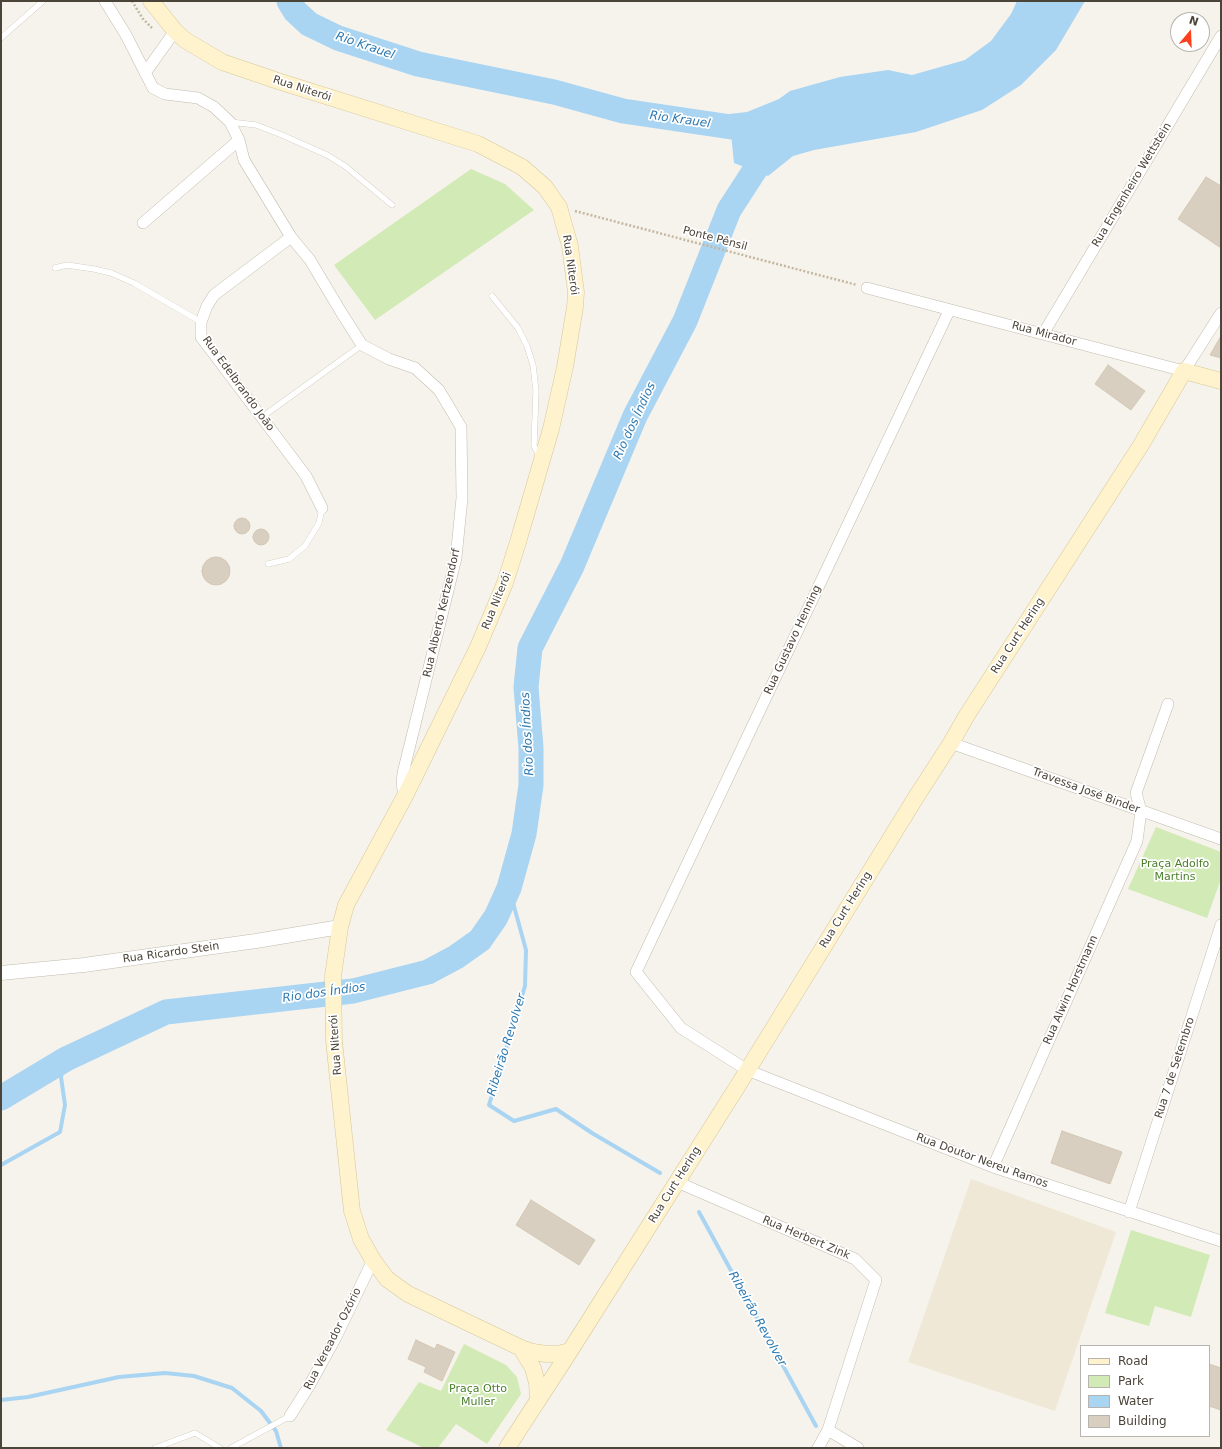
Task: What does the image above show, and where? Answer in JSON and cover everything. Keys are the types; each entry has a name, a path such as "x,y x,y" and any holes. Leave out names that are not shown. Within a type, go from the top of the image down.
{"main road":[{"name":"Rua Niterói","path":"151,1 171,37 185,40 222,62 478,144 522,167 545,187 559,207 570,246 576,292 575,307 565,367 542,459 516,549 503,589 478,647 405,796 346,905 340,927 333,976 334,1041 352,1211 361,1239 373,1260 387,1279 408,1294 521,1348 546,1354 558,1354 570,1351"},
{"name":"Rua Mirador","path":"1184,371 1221,381"},
{"name":"Rua Curt Hering","path":"507,1448 677,1182 967,716 1141,445 1184,371"},
{"path":"521,1348 533,1368 537,1383 538,1399"}],"street":[{"path":"105,1 126,35 153,88 165,94 198,98 214,107 230,122 239,140 244,160 291,237 310,260 362,345"},
{"name":"Rua Engenheiro Wettstein","path":"1043,334 1221,36"},
{"path":"145,73 171,37"},
{"path":"143,223 239,140"},
{"name":"Rua Edelbrando João","path":"291,237 214,295 207,306 201,322 201,337 306,476 322,508"},
{"name":"Rua Mirador","path":"867,288 1184,371"},
{"name":"Rua Gustavo Henning","path":"636,972 948,312 951,310"},
{"path":"1184,371 1221,313"},
{"name":"Rua Alberto Kertzendorf","path":"362,345 389,359 415,368 439,390 461,427 462,498 456,558 403,773 402,785 405,796"},
{"name":"Rua Alwin Horstmann","path":"994,1167 1137,841 1141,810 1136,793 1168,704"},
{"name":"Travessa José Binder","path":"951,743 1221,839"},
{"name":"Rua 7 de Setembro","path":"1129,1212 1221,924"},
{"name":"Rua Ricardo Stein","path":"1,973 84,965 256,941 340,927"},
{"name":"Rua Doutor Nereu Ramos","path":"636,972 681,1028 747,1070 994,1167 1129,1212 1220,1239"},
{"name":"Rua Herbert Zink","path":"677,1182 855,1259 876,1280 828,1430 818,1448"},
{"name":"Rua Vereador Ozório","path":"290,1416 309,1386 328,1351 373,1260"},
{"path":"828,1430 858,1448"}],"lane":[{"path":"1,38 43,1"},
{"path":"230,122 256,125 326,155 345,166 392,205"},
{"path":"55,268 67,265 111,273 134,283 201,322"},
{"path":"492,296 518,328 527,346 531,359 536,391 534,446 542,459"},
{"path":"262,418 362,345"},
{"path":"268,564 289,559 305,546 319,523 322,508"},
{"path":"231,1448 290,1416"},
{"path":"155,1448 195,1433 220,1448"}],"path":[{"path":"132,1 143,19 171,37"},
{"name":"Ponte Pênsil","path":"559,207 867,288"}],"shaded area":[{"path":"971,1179 1116,1232 1055,1411 908,1362"}],"green space":[{"path":"471,169 505,184 534,210 375,320 334,265"},
{"name":"Praça Adolfo Martins","path":"1156,827 1221,852 1221,879 1207,918 1128,889"},
{"path":"1131,1230 1210,1255 1191,1317 1155,1306 1149,1326 1105,1313"},
{"name":"Praça Otto Muller","path":"464,1344 506,1365 517,1377 521,1394 487,1444 456,1424 438,1448 424,1448 386,1430 419,1382 441,1391"}],"water":[{"path":"1017,1 1085,1 1056,50 1021,85 982,110 916,132 814,150 793,156 768,176 734,163 729,114 747,112 779,99 790,91 840,77 888,70 912,75 965,60 991,41 1011,14"}],"building":[{"path":"1206,177 1221,186 1221,248 1178,219"},
{"path":"1221,336 1221,358 1210,355"},
{"path":"1108,365 1145,391 1131,410 1095,384"},
{"path":"242,518 248,520 250,526 248,532 242,534 236,532 234,526 236,520"},
{"path":"261,529 267,531 269,537 267,543 261,545 255,543 253,537 255,531"},
{"path":"216,557 226,561 230,571 226,581 216,585 206,581 202,571 206,561"},
{"path":"1062,1131 1122,1152 1110,1184 1051,1163"},
{"path":"531,1200 595,1240 579,1265 516,1225"},
{"path":"416,1340 435,1349 437,1344 455,1352 442,1381 424,1372 426,1367 408,1359"},
{"path":"1210,1364 1221,1368 1221,1410 1210,1406"}],"waterway":[{"name":"Rio Krauel","path":"289,1 295,11 309,24 338,38 418,64 554,92 623,111 765,132"},
{"name":"Rio dos Índios","path":"1,1098 66,1059 166,1012 353,991 428,972 456,957 480,940 496,917 509,888 524,834 531,785 531,748 526,687 530,648 572,566 635,416 685,321 729,210 773,142"},
{"name":"Ribeirão Revolver","path":"509,888 526,950 525,986 489,1105 514,1121 556,1109 592,1133 660,1173"},
{"path":"1,1165 60,1132 65,1105 61,1077 66,1059"},
{"name":"Ribeirão Revolver","path":"699,1212 816,1426"},
{"path":"1,1400 28,1397 119,1377 165,1373 194,1376 232,1388 261,1411 276,1431 281,1448"}]}
